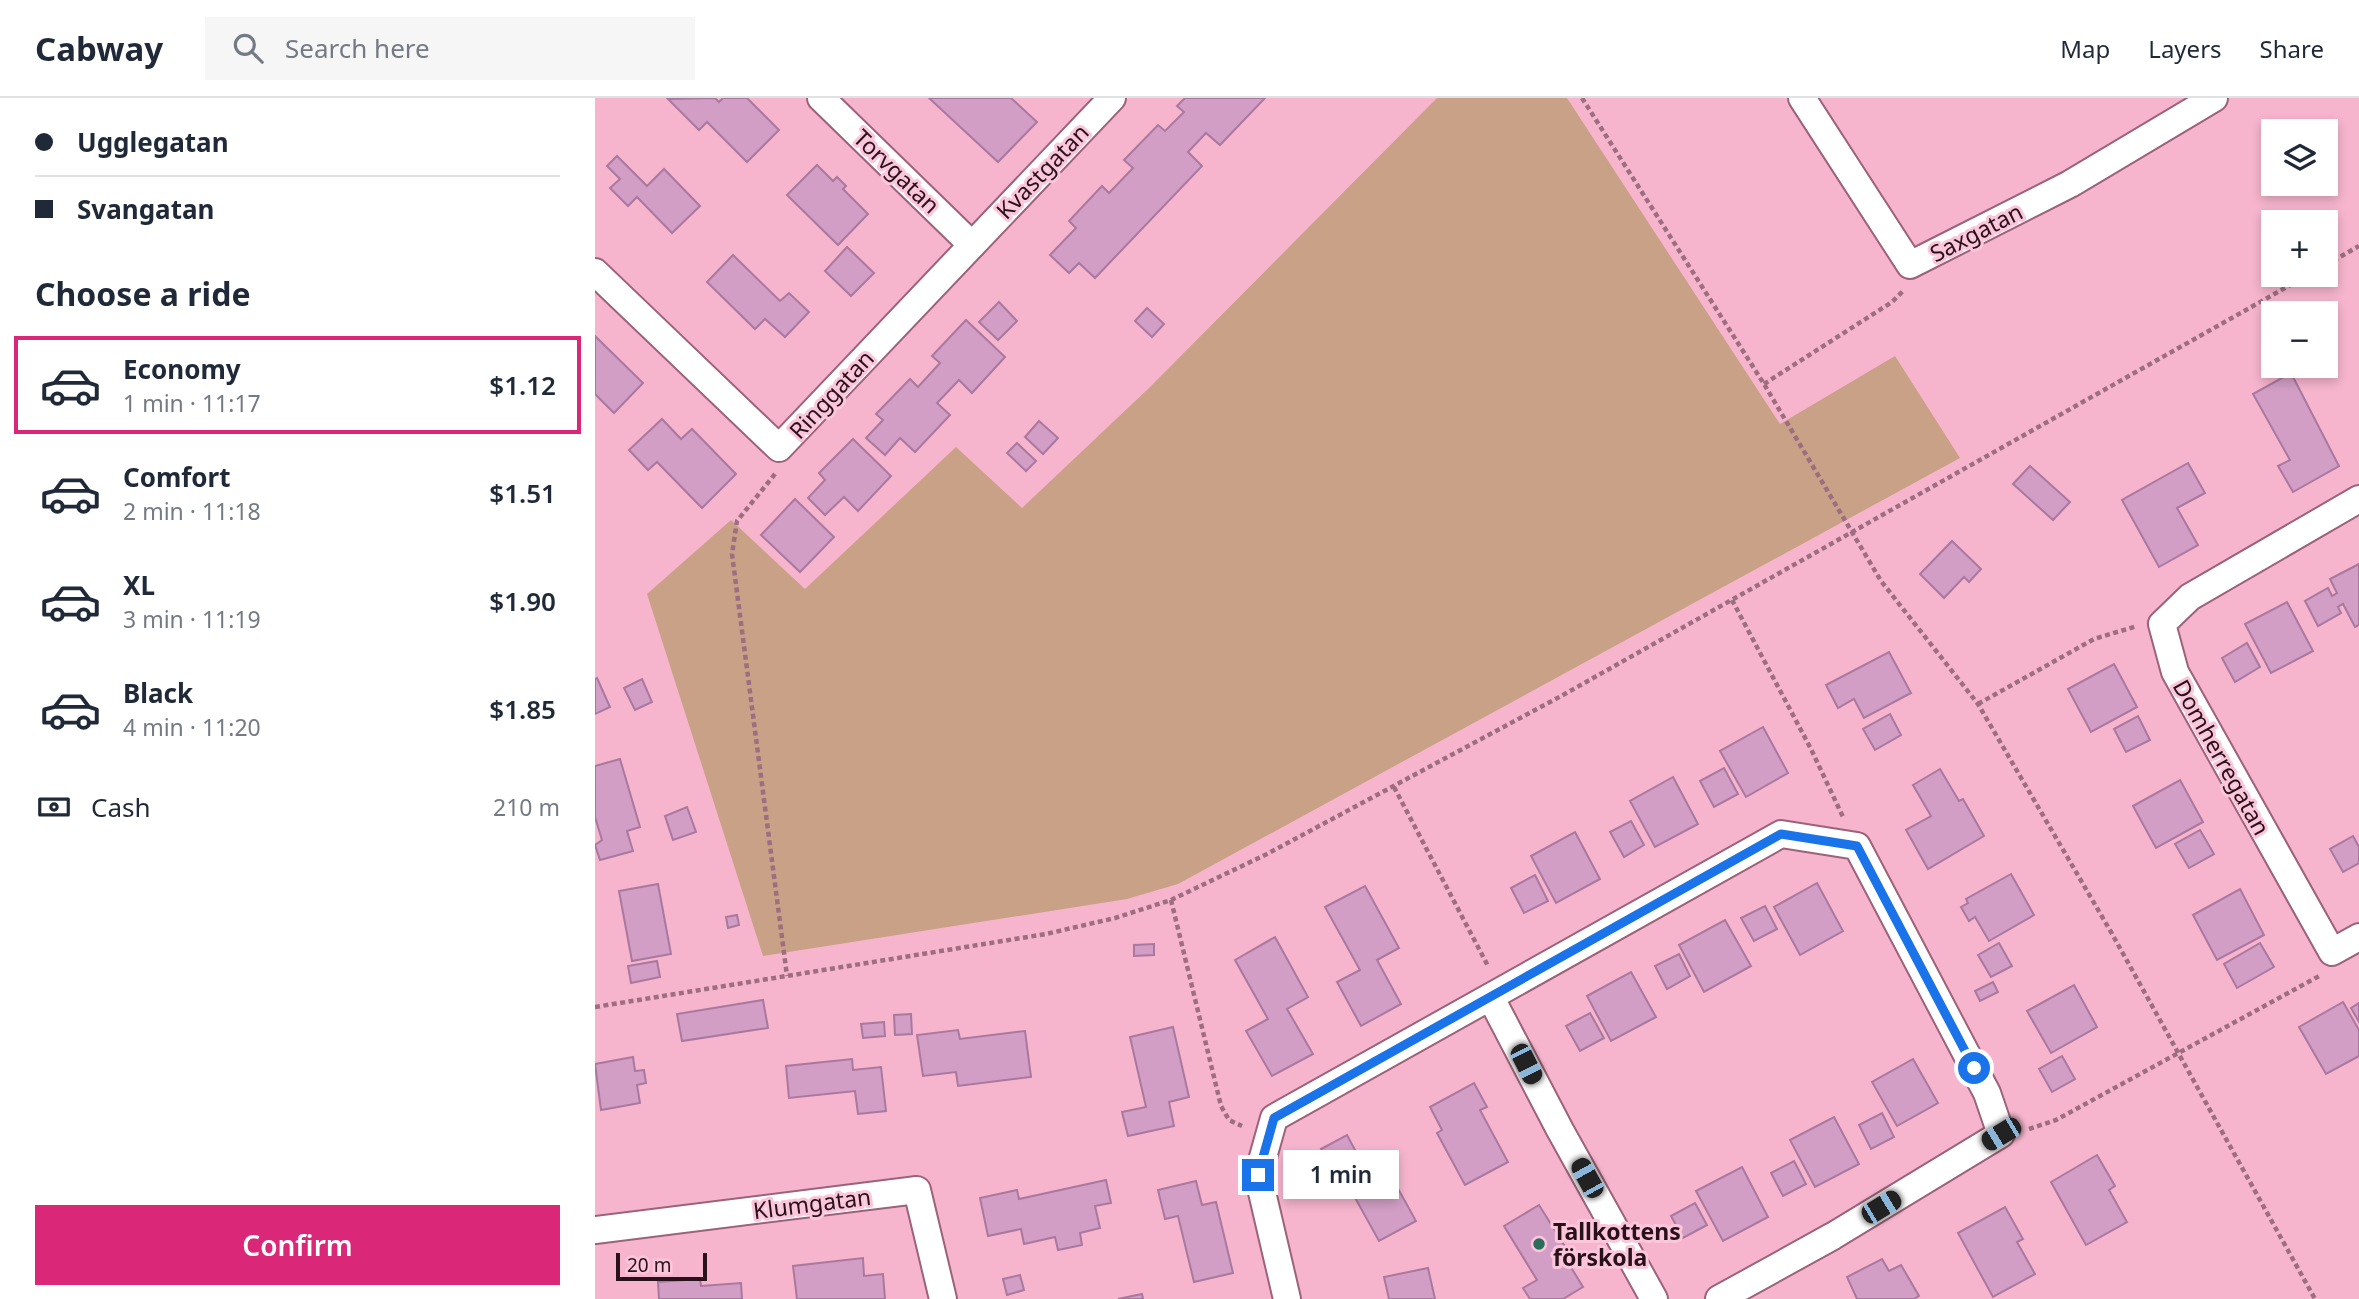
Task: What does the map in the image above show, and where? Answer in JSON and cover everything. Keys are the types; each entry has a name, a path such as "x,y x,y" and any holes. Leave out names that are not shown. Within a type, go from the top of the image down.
{"street":[{"name":"Torvgatan","path":"821,98 972,245"},
{"name":"Kvastgatan","path":"972,245 1112,98"},
{"name":"Saxgatan","path":"1802,98 1910,265 2070,184 2214,98"},
{"name":"Ringgatan","path":"595,272 779,449 972,245"},
{"path":"2162,624 2190,597 2359,499"},
{"name":"Domherregatan","path":"2162,624 2175,673 2332,952"},
{"path":"1287,1299 1258,1175 1274,1118 1781,834 1857,846 1987,1093 2001,1134 1833,1236 1719,1299"},
{"path":"2332,952 2359,937"},
{"path":"1492,998 1560,1130 1654,1299"},
{"name":"Klumgatan","path":"595,1230 917,1190 943,1299"}],"path":[{"path":"1582,98 1764,384 1851,531 1900,607 1978,704 2043,812 2315,1299"},
{"path":"2338,258 2359,246"},
{"path":"1764,384 1892,302 1906,286 1910,265"},
{"path":"595,1007 1046,934 1115,918 1171,900 1267,854 1394,787 2287,287"},
{"path":"779,449 773,477 737,521 732,554 787,976"},
{"path":"1732,600 1811,749 1857,846"},
{"path":"1978,704 2094,639 2125,628 2162,624"},
{"path":"1394,787 1488,963 1492,998"},
{"path":"1171,900 1221,1106 1229,1120 1269,1137"},
{"path":"2001,1134 2027,1130 2056,1120 2315,981 2325,972 2332,952"}],"shaded area":[{"path":"1437,98 1567,98 1780,424 1895,356 1960,458 1178,884 1127,899 763,956 647,594 731,520 805,589 956,447 1022,508 1149,388"}],"building":[{"path":"715,98 719,102 723,98 747,98 779,130 747,162 707,122 699,130 668,99"},
{"path":"929,98 1011,98 1037,122 998,162"},
{"path":"1185,98 1265,98 1220,145 1206,133 1188,152 1202,166 1095,278 1079,263 1069,273 1050,255 1076,228 1069,221 1102,186 1109,193 1133,168 1124,160 1158,125 1165,131 1184,112 1177,106"},
{"path":"617,156 647,186 664,169 700,206 672,233 637,197 628,206 610,188 620,179 607,166"},
{"path":"817,165 833,181 837,177 846,186 843,189 868,214 838,245 787,195"},
{"path":"847,247 874,273 851,296 825,271"},
{"path":"733,255 780,301 789,293 809,312 785,337 765,319 755,329 707,282"},
{"path":"999,302 1017,321 998,340 979,322"},
{"path":"1147,308 1164,324 1152,337 1135,321"},
{"path":"966,320 1005,357 972,393 959,380 937,403 950,415 915,452 900,438 885,455 866,438 883,420 876,414 910,379 918,387 940,363 932,356"},
{"path":"595,336 643,383 614,413 595,394"},
{"path":"2282,378 2294,378 2339,466 2293,492 2278,466 2290,460 2253,394"},
{"path":"662,419 681,439 692,429 736,474 702,508 657,462 648,470 629,450"},
{"path":"1039,421 1058,438 1043,454 1025,437"},
{"path":"853,439 891,476 858,511 844,497 825,515 808,498 825,480 819,473"},
{"path":"1017,443 1036,461 1026,471 1007,453"},
{"path":"2188,463 2205,493 2177,508 2198,545 2159,567 2122,500"},
{"path":"2030,466 2070,502 2053,520 2013,484"},
{"path":"795,499 834,537 800,572 761,535"},
{"path":"1952,541 1981,569 1969,582 1964,577 1944,598 1920,574"},
{"path":"2359,564 2359,625 2355,627 2343,604 2338,607 2341,613 2318,626 2305,601 2328,588 2332,596 2337,593 2330,579"},
{"path":"2287,602 2313,651 2271,673 2245,624"},
{"path":"2247,643 2260,667 2235,682 2222,658"},
{"path":"1889,652 1911,693 1864,718 1854,699 1838,708 1826,685"},
{"path":"2114,664 2137,707 2091,732 2068,689"},
{"path":"597,678 610,707 595,714 595,679"},
{"path":"642,679 652,702 635,710 624,688"},
{"path":"1890,714 1901,735 1875,750 1863,729"},
{"path":"2138,716 2150,740 2126,752 2114,729"},
{"path":"1763,727 1788,773 1746,797 1720,751"},
{"path":"620,759 640,827 627,831 633,851 600,860 595,845 602,840 595,817 595,766"},
{"path":"1724,768 1738,794 1714,807 1700,781"},
{"path":"1940,769 1959,801 1963,799 1984,836 1928,869 1906,830 1931,816 1913,785"},
{"path":"1673,777 1698,824 1655,847 1630,801"},
{"path":"2180,780 2203,822 2156,848 2133,806"},
{"path":"687,807 696,832 673,840 665,816"},
{"path":"1631,821 1644,845 1624,857 1610,832"},
{"path":"2200,830 2214,854 2189,868 2175,844"},
{"path":"1575,832 1600,879 1556,903 1531,856"},
{"path":"2353,836 2359,847 2359,863 2343,872 2330,849"},
{"path":"2011,874 2034,915 1989,941 1975,917 1969,921 1961,907 1968,903 1966,899"},
{"path":"1535,875 1548,901 1524,913 1511,888"},
{"path":"1817,883 1843,931 1800,955 1774,907"},
{"path":"658,884 671,954 632,961 619,891"},
{"path":"1365,886 1399,948 1377,960 1401,1004 1361,1026 1337,982 1360,970 1325,907"},
{"path":"2240,889 2264,935 2217,960 2193,915"},
{"path":"1765,906 1777,929 1754,941 1741,918"},
{"path":"737,915 739,925 728,928 726,917"},
{"path":"1725,920 1751,966 1704,992 1679,945"},
{"path":"1275,937 1308,997 1287,1009 1313,1054 1272,1076 1246,1031 1268,1019 1235,960"},
{"path":"1999,943 2012,966 1991,977 1978,955"},
{"path":"2260,943 2274,967 2237,988 2224,964"},
{"path":"1154,944 1154,955 1134,956 1134,945"},
{"path":"1679,954 1690,976 1667,989 1655,966"},
{"path":"657,961 660,977 631,983 628,966"},
{"path":"1631,972 1656,1017 1611,1041 1587,996"},
{"path":"1993,982 1998,992 1980,1001 1975,991"},
{"path":"2074,985 2097,1027 2051,1053 2027,1011"},
{"path":"763,1000 768,1028 682,1041 677,1014"},
{"path":"2343,1002 2359,1030 2359,1056 2326,1074 2299,1027"},
{"path":"2359,1003 2359,1022 2351,1008"},
{"path":"1590,1013 1604,1038 1580,1051 1566,1026"},
{"path":"911,1014 912,1034 895,1035 894,1015"},
{"path":"884,1022 885,1036 863,1038 861,1024"},
{"path":"1173,1027 1189,1097 1169,1102 1174,1126 1128,1136 1122,1112 1146,1107 1130,1037"},
{"path":"958,1030 960,1039 1025,1031 1031,1077 958,1086 956,1072 923,1076 917,1035"},
{"path":"2062,1056 2075,1079 2052,1092 2039,1069"},
{"path":"633,1057 635,1071 644,1070 646,1083 637,1085 640,1103 601,1110 595,1064"},
{"path":"852,1059 853,1070 881,1067 886,1111 858,1114 855,1091 789,1098 786,1066"},
{"path":"1913,1059 1938,1103 1897,1126 1872,1082"},
{"path":"1474,1083 1487,1107 1480,1110 1508,1162 1465,1185 1437,1133 1442,1130 1430,1107"},
{"path":"1882,1113 1894,1137 1871,1149 1859,1125"},
{"path":"1834,1117 1859,1164 1815,1187 1790,1140"},
{"path":"1347,1135 1363,1165 1380,1156 1416,1221 1379,1241 1343,1176 1338,1179 1321,1149"},
{"path":"2097,1155 2115,1186 2109,1190 2127,1222 2086,1245 2051,1182"},
{"path":"1794,1161 1806,1184 1783,1196 1771,1173"},
{"path":"1742,1167 1768,1217 1723,1241 1696,1191"},
{"path":"1106,1180 1111,1203 1095,1206 1100,1228 1080,1233 1082,1245 1058,1250 1055,1237 1024,1244 1021,1229 988,1236 980,1198 1017,1190 1019,1199"},
{"path":"1196,1181 1202,1205 1216,1202 1233,1273 1194,1282 1178,1216 1165,1219 1158,1190"},
{"path":"1695,1203 1707,1225 1683,1238 1671,1216"},
{"name":"Tallkottens förskola","path":"1539,1205 1574,1261 1569,1264 1583,1287 1563,1299 1530,1299 1523,1288 1537,1280 1504,1226"},
{"path":"2005,1207 2023,1239 2017,1242 2035,1274 1993,1297 1958,1233"},
{"path":"863,1258 864,1276 883,1274 885,1299 797,1299 793,1266"},
{"path":"1882,1259 1889,1271 1901,1265 1919,1296 1914,1299 1857,1299 1847,1277"},
{"path":"1428,1268 1435,1299 1389,1299 1384,1277"},
{"path":"1020,1275 1024,1290 1007,1295 1003,1279"},
{"path":"700,1279 701,1286 741,1283 742,1299 659,1299 658,1282"},
{"path":"1142,1294 1143,1299 1118,1299"}],"place":[{"name":"Tallkottens förskola","path":"1539,1244"}],"route":[{"path":"1258,1175 1274,1118 1781,834 1857,846 1974,1068"}]}
